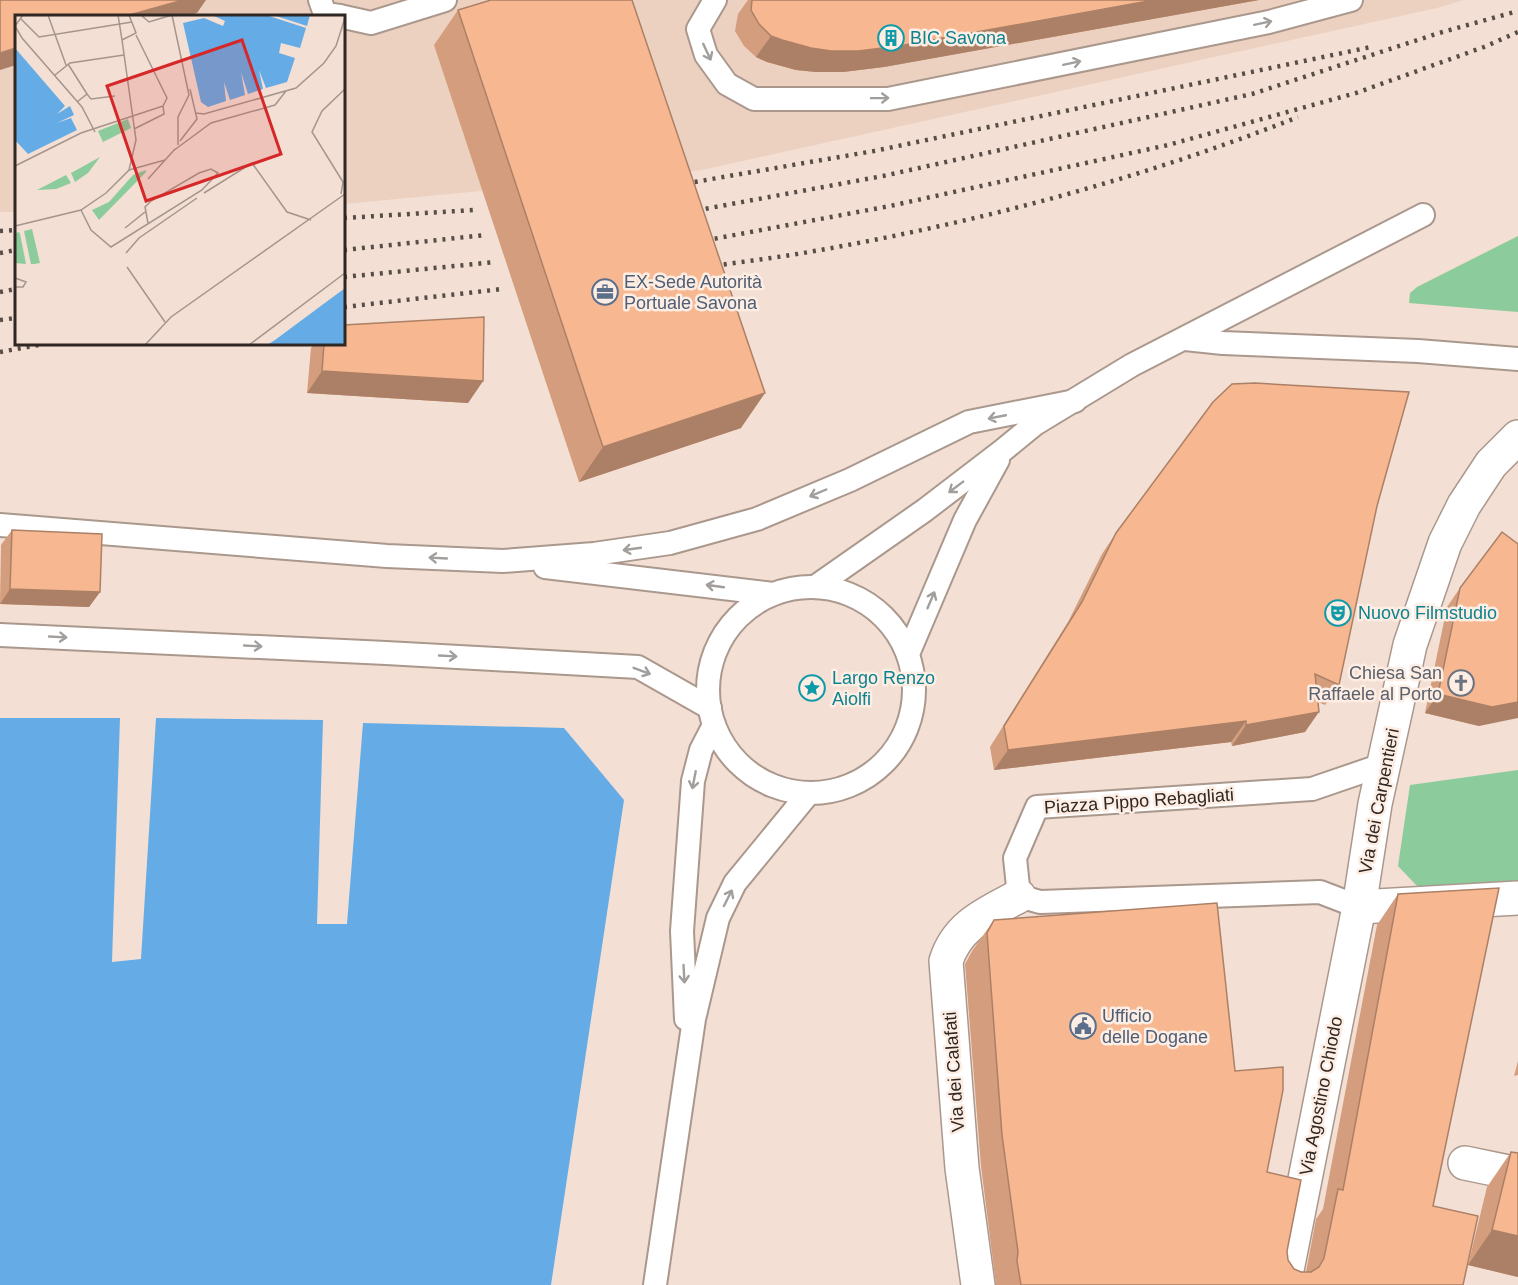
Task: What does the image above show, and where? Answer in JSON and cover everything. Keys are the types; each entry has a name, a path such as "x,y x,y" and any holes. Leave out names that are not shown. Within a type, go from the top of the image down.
{"street":[{"name":"Via dei Carpentieri","path":"1359,907 1375,804 1410,645 1445,543 1464,505 1491,464 1518,437"},
{"name":"Via dei Calafati","path":"978,1285 962,1168 946,961 951,945 975,919 1019,896"},
{"path":"1359,907 1518,898"},
{"name":"Via Agostino Chiodo","path":"1284,1285 1359,907"},
{"path":"1465,1163 1518,1173"}],"lane":[{"path":"320,0 325,14 330,15"},
{"path":"345,18 371,23 445,0"},
{"path":"715,0 698,29 706,55 728,84 754,99 888,99 1269,22 1351,0"},
{"path":"816,587 1002,452 1035,424 1132,365 1423,215"},
{"path":"1185,339 1418,351 1518,359"},
{"path":"503,561 594,554 670,543 757,519 850,480 969,422 1075,401"},
{"path":"908,654 965,520 1002,452"},
{"path":"0,525 387,556 503,561 773,594"},
{"path":"816,587 854,596 887,620 899,636 908,654 914,676 915,694 912,718 895,751 865,778 848,787 808,794 768,784 749,772 735,759 723,744 712,716 707,691 713,656 730,625 743,612 756,602 773,594 793,588 816,587"},
{"path":"0,635 375,652 638,667 712,716"},
{"path":"688,1056 682,931 693,781 712,716"},
{"name":"Piazza Pippo Rebagliati","path":"1019,896 1015,858 1037,807 1312,789 1385,764"},
{"path":"655,1285 694,1019 718,918 735,883 808,794"},
{"path":"1019,896 1040,903 1320,892 1359,907"}],"shaded area":[{"path":"0,0 1464,0 1437,8 702,170 345,204 345,15 15,15 15,212 0,212"}],"green space":[{"path":"1518,236 1518,312 1409,303 1410,293 1417,287"},
{"path":"1518,770 1518,881 1418,887 1398,866 1410,785"}],"water":[{"path":"0,718 120,718 112,962 141,959 156,718 323,720 317,924 347,924 363,723 564,728 624,800 551,1285 0,1285"}],"building":[{"path":"0,0 183,0 130,15 15,15 15,48 0,53"},
{"name":"EX-Sede Autorità Portuale Savona","path":"491,0 632,0 765,393 603,447 458,10"},
{"path":"752,0 1154,0 899,46 858,51 831,51 811,48 771,36 759,24 751,10"},
{"path":"484,317 483,381 322,371 324,345 345,345 345,325"},
{"path":"1255,383 1409,392 1377,506 1339,685 1315,674 1319,712 1246,725 1246,721 1008,750 1004,726 1082,602 1116,533 1213,402 1232,384"},
{"path":"12,530 102,534 100,592 10,589"},
{"path":"1502,532 1518,544 1518,702 1492,707 1438,694 1460,588"},
{"path":"1499,888 1433,1206 1478,1216 1463,1285 1021,1285 1002,1135 987,933 994,920 1217,903 1235,1071 1283,1067 1283,1090 1267,1172 1301,1180 1287,1251 1288,1260 1294,1269 1311,1272 1319,1267 1324,1258 1338,1189 1343,1190 1398,894"},
{"path":"1511,1152 1518,1153 1518,1236 1492,1230"}],"railway":[{"path":"688,212 883,176 1252,94 1439,33 1518,11"},
{"path":"697,242 890,206 1168,145 1356,93 1484,47 1518,32"},
{"path":"677,185 874,151 1371,47"},
{"path":"706,267 872,240 996,213 1179,160 1298,117"},
{"path":"345,218 474,210"},
{"path":"0,231 15,230"},
{"path":"345,250 485,235"},
{"path":"0,253 15,250"},
{"path":"345,277 495,262"},
{"path":"0,292 15,289"},
{"path":"345,307 502,289"},
{"path":"0,320 15,318"},
{"path":"0,352 38,345"}],"place":[{"name":"BIC Savona","path":"891,38"},
{"name":"EX-Sede Autorità Portuale Savona","path":"605,292"},
{"name":"Nuovo Filmstudio","path":"1338,613"},
{"name":"Chiesa San Raffaele al Porto","path":"1461,683"},
{"name":"Largo Renzo Aiolfi","path":"812,688"},
{"name":"Ufficio delle Dogane","path":"1083,1026"}]}
